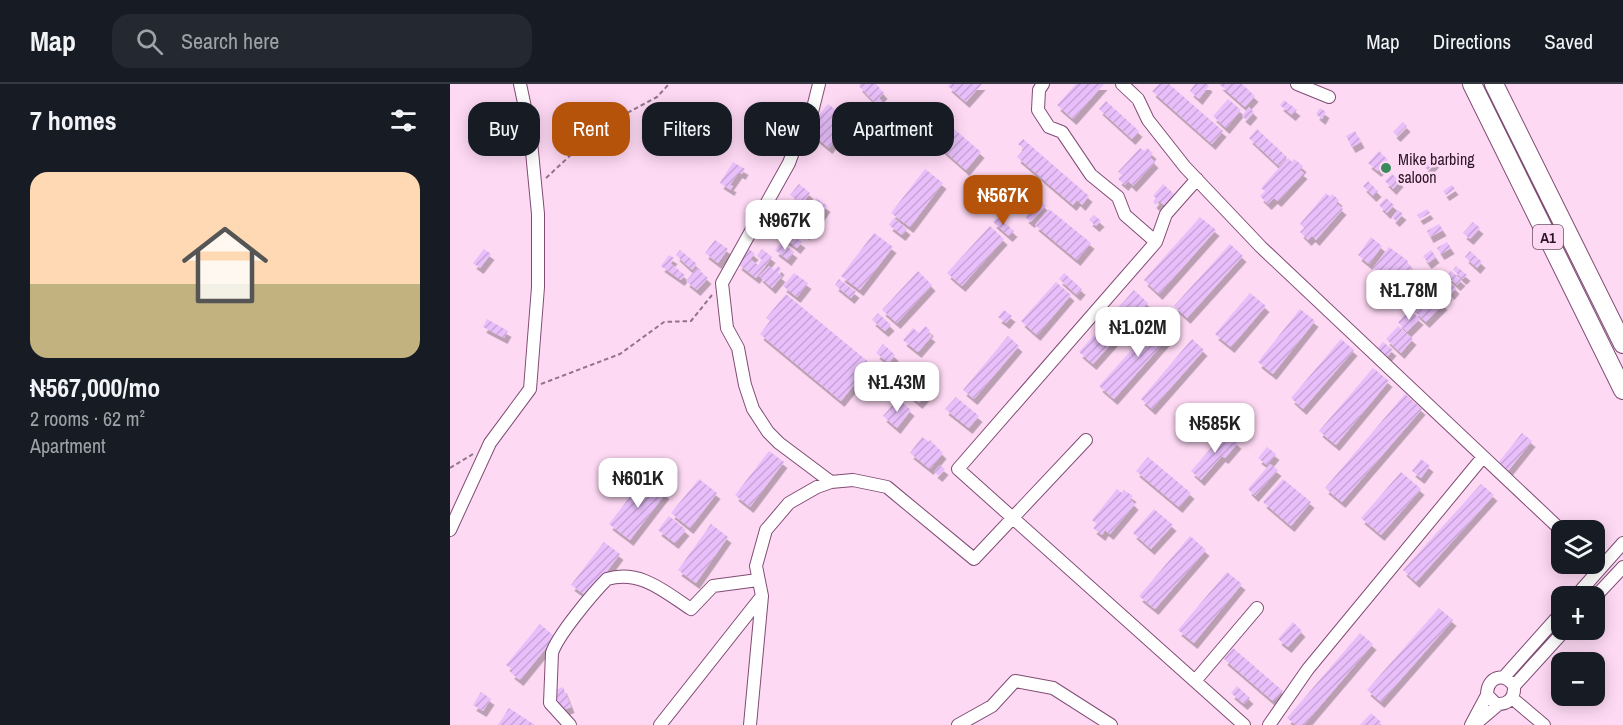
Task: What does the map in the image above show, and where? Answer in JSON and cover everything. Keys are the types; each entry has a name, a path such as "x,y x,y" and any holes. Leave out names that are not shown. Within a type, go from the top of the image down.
{"highway":[{"name":"A1","path":"1472,84 1623,390"},
{"name":"A1","path":"1494,84 1623,344"}],"street":[{"path":"450,530 490,442 530,388 538,288 538,214 530,131 520,84"},
{"path":"819,84 811,116 799,136 789,163 722,283 727,328 738,348 745,385 753,409 768,432 779,443 831,482"},
{"path":"1043,84 1040,90 1038,110 1049,127 1062,132 1091,175 1118,196 1125,214 1156,242"},
{"path":"1122,84 1138,99 1148,120 1185,167 1261,247 1551,521"},
{"path":"1297,84 1329,97"},
{"path":"1197,179 1166,214 1156,242 958,469 1244,725"},
{"path":"750,725 762,596 756,566 766,530 789,503 831,482 853,480 886,487 974,559 1086,440"},
{"path":"1269,725 1308,669 1483,457"},
{"path":"1605,559 1623,543"},
{"path":"1605,586 1623,567"},
{"path":"570,725 550,703 552,653 561,636 607,579 616,576 642,578 691,609 713,586 759,580"},
{"path":"660,725 762,596"},
{"path":"1195,681 1257,608"},
{"path":"1472,725 1499,705 1507,703 1510,687 1551,628"},
{"path":"1510,687 1555,640"},
{"path":"1472,725 1487,694 1487,687 1497,677 1510,687 1544,725"},
{"path":"958,725 992,706 1015,681 1053,688 1111,725"},
{"path":"1487,694 1499,705"}],"path":[{"path":"536,187 601,127 657,97 669,84"},
{"path":"530,388 620,354 664,322 691,321 722,283"},
{"path":"450,468 490,442"}],"building":[{"path":"860,84 876,84 884,93 879,98 883,102 874,102 859,86"},
{"path":"950,84 982,84 966,102 948,86"},
{"path":"1076,84 1104,84 1073,119 1057,105"},
{"path":"1159,84 1169,84 1223,131 1212,144 1152,91"},
{"path":"1195,84 1209,86 1199,99 1190,91"},
{"path":"1219,84 1242,84 1255,96 1245,107"},
{"path":"1228,99 1241,110 1226,128 1213,116"},
{"path":"1284,100 1297,110 1292,115 1280,105"},
{"path":"1106,101 1139,131 1132,139 1099,109"},
{"path":"828,104 832,107 832,144 829,148 820,141 820,114"},
{"path":"1249,107 1254,112 1247,120 1242,116"},
{"path":"1320,108 1326,112 1322,119 1316,114"},
{"path":"1403,122 1407,126 1397,136 1393,132"},
{"path":"954,129 981,152 966,170 950,156 954,156"},
{"path":"1257,129 1287,157 1279,166 1249,138"},
{"path":"1355,131 1361,142 1352,147 1346,136"},
{"path":"1023,139 1089,196 1082,205 1077,200 1073,205 1017,157 1024,149 1018,144"},
{"path":"1140,148 1144,151 1147,148 1153,153 1150,157 1155,162 1133,186 1128,181 1125,185 1118,179 1122,175 1118,172"},
{"path":"1379,151 1388,160 1378,171 1368,163"},
{"path":"1432,157 1436,161 1428,170 1424,166"},
{"path":"1288,158 1292,162 1294,159 1303,166 1300,170 1304,173 1278,201 1274,198 1268,204 1260,196 1265,191 1261,188"},
{"path":"733,162 745,169 742,174 739,172 730,185 733,186 731,190 720,183"},
{"path":"925,169 943,183 910,227 891,213"},
{"path":"1392,174 1400,181 1393,189 1385,181"},
{"path":"1022,179 1031,186 1026,191 1018,184"},
{"path":"1368,181 1378,191 1373,196 1363,186"},
{"path":"799,184 810,193 802,204 790,195"},
{"path":"1163,184 1174,194 1164,205 1159,201 1156,205 1153,202 1156,198 1153,196"},
{"path":"1452,185 1455,189 1446,195 1443,191"},
{"path":"1326,193 1330,197 1332,194 1339,200 1336,203 1343,209 1316,240 1312,236 1308,240 1300,232 1304,228 1300,224"},
{"path":"816,198 827,206 818,219 807,210"},
{"path":"1386,198 1394,205 1387,213 1379,205"},
{"path":"786,201 797,209 788,221 777,212"},
{"path":"1040,201 1046,206 1031,222 1025,217"},
{"path":"1049,209 1091,243 1077,260 1035,225"},
{"path":"1427,209 1430,213 1420,219 1417,215"},
{"path":"1398,210 1403,214 1396,221 1392,217"},
{"path":"804,215 815,222 806,234 796,227"},
{"path":"1094,215 1101,221 1096,226 1089,220"},
{"path":"998,217 1014,231 1009,236 993,222"},
{"path":"1200,217 1216,230 1159,294 1144,280"},
{"path":"894,218 907,229 902,235 889,225"},
{"path":"1473,222 1480,228 1470,239 1463,233"},
{"path":"1439,224 1443,230 1430,237 1427,231"},
{"path":"990,226 1004,239 962,286 947,273"},
{"path":"788,232 802,242 797,248 784,238"},
{"path":"874,233 893,247 860,290 841,276"},
{"path":"1371,237 1382,246 1369,264 1358,255"},
{"path":"715,240 728,249 718,263 705,253"},
{"path":"781,242 794,252 788,260 775,250"},
{"path":"1447,242 1451,248 1441,254 1437,248"},
{"path":"1230,244 1243,256 1187,318 1174,306"},
{"path":"1389,247 1407,260 1411,270 1416,274 1408,285 1402,281 1390,281 1373,268"},
{"path":"484,249 491,254 480,268 473,263"},
{"path":"749,249 755,254 750,259 758,265 762,260 757,256 762,249 772,257 756,278 738,264"},
{"path":"680,250 697,264 692,270 676,255"},
{"path":"1431,250 1436,257 1428,263 1423,256"},
{"path":"1470,251 1482,262 1477,268 1465,257"},
{"path":"669,255 674,258 670,263 685,275 681,280 661,266"},
{"path":"769,266 774,270 778,266 781,269 778,273 782,276 772,288 759,276"},
{"path":"1456,266 1467,275 1463,279 1453,270"},
{"path":"697,268 708,278 697,290 686,281"},
{"path":"918,271 932,285 897,323 882,310"},
{"path":"1451,271 1462,280 1457,285 1447,276"},
{"path":"794,273 808,283 797,297 783,286"},
{"path":"1064,273 1082,289 1077,295 1059,279"},
{"path":"1445,277 1456,288 1451,294 1439,284"},
{"path":"839,279 856,292 851,298 835,285"},
{"path":"1056,282 1071,295 1037,335 1021,321"},
{"path":"1439,285 1449,294 1443,300 1433,291"},
{"path":"1134,290 1148,303 1093,364 1079,352"},
{"path":"1432,292 1444,304 1426,322 1414,311"},
{"path":"1250,293 1266,306 1231,347 1215,334"},
{"path":"786,294 871,364 860,378 864,382 858,389 854,385 841,401 760,334 770,321 766,318"},
{"path":"1300,309 1315,321 1273,374 1258,362"},
{"path":"1004,310 1012,316 1006,323 998,317"},
{"path":"1410,310 1420,319 1407,332 1398,322"},
{"path":"878,313 891,325 885,331 872,320"},
{"path":"1162,316 1176,329 1114,399 1099,386"},
{"path":"487,319 508,331 504,338 483,327"},
{"path":"925,326 930,330 928,333 932,336 918,352 903,340 913,328 919,333"},
{"path":"1398,326 1413,339 1401,353 1386,339"},
{"path":"1008,336 1019,346 974,399 963,390"},
{"path":"1192,339 1204,350 1152,409 1141,399"},
{"path":"1341,339 1354,350 1303,409 1291,398"},
{"path":"1383,342 1393,350 1385,359 1375,351"},
{"path":"883,344 895,355 889,363 876,353"},
{"path":"1373,368 1389,381 1336,445 1319,431"},
{"path":"913,370 933,387 919,403 899,386"},
{"path":"1405,394 1422,409 1342,502 1325,488"},
{"path":"956,397 979,416 969,428 945,409"},
{"path":"898,399 911,410 897,428 883,416"},
{"path":"1222,429 1238,443 1225,458 1222,456 1201,480 1191,471 1212,447 1209,445"},
{"path":"1522,433 1532,441 1508,471 1498,463"},
{"path":"922,437 929,442 930,440 943,453 930,469 910,453"},
{"path":"1267,447 1276,454 1267,465 1258,458"},
{"path":"769,451 784,462 750,507 735,495"},
{"path":"1148,457 1191,493 1179,507 1136,471"},
{"path":"1421,459 1430,466 1421,478 1412,471"},
{"path":"1270,464 1278,470 1255,496 1248,489"},
{"path":"940,465 945,469 939,476 934,472"},
{"path":"1401,472 1421,489 1381,535 1361,518"},
{"path":"645,477 666,493 630,540 609,524"},
{"path":"699,479 717,493 690,528 671,513"},
{"path":"1283,479 1311,502 1291,526 1263,502"},
{"path":"1481,484 1494,495 1416,582 1403,570"},
{"path":"1117,489 1122,493 1124,490 1133,496 1130,499 1135,504 1110,534 1105,530 1102,535 1093,528 1097,524 1092,520"},
{"path":"1154,509 1173,525 1151,549 1133,533"},
{"path":"669,516 686,530 675,543 658,530"},
{"path":"711,524 728,537 696,583 678,570"},
{"path":"1190,536 1206,550 1155,609 1139,596"},
{"path":"604,542 620,554 588,597 571,585"},
{"path":"1227,572 1242,584 1194,643 1178,630"},
{"path":"1439,608 1453,620 1381,702 1367,690"},
{"path":"1293,622 1302,631 1288,647 1278,639"},
{"path":"540,624 555,637 520,680 511,673 513,670 506,665"},
{"path":"1360,633 1373,644 1304,725 1296,725 1287,718"},
{"path":"1233,648 1283,691 1273,701 1224,659"},
{"path":"1237,686 1250,698 1244,704 1231,693"},
{"path":"563,687 571,707 561,711 553,691"},
{"path":"481,692 491,699 483,711 473,705"},
{"path":"509,708 535,725 498,725"},
{"path":"1371,713 1381,722 1379,725 1360,725"}],"place":[{"name":"Mike barbing saloon","path":"1386,168"}]}
